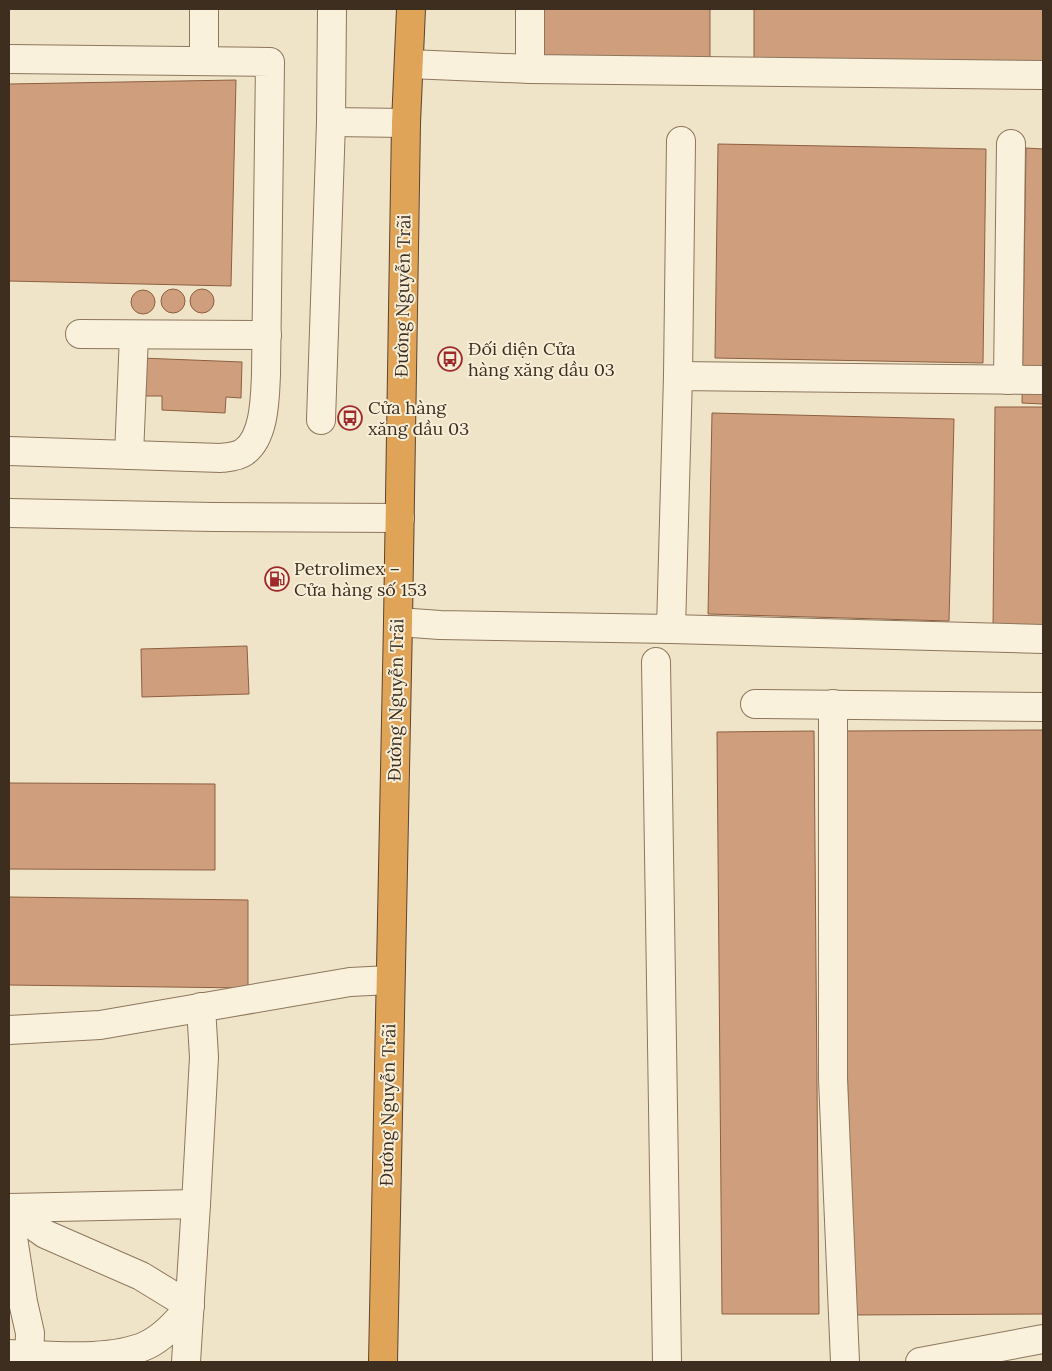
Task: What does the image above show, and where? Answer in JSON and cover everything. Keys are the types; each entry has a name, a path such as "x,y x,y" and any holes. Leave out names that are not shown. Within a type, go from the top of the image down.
{"highway":[{"name":"Đường Nguyễn Trãi","path":"382,1362 398,622 406,123 411,9"}],"street":[{"path":"204,9 204,62"},
{"path":"321,420 331,122 332,9"},
{"path":"530,9 530,69"},
{"path":"9,60 270,62 265,398 258,432 244,452 232,457 220,458 9,451"},
{"path":"409,64 530,69 1043,75"},
{"path":"331,122 406,123"},
{"path":"672,629 682,141"},
{"path":"1008,380 1011,144"},
{"path":"80,334 267,335"},
{"path":"129,455 134,335"},
{"path":"678,376 1043,380"},
{"path":"9,513 222,518 400,518"},
{"path":"398,622 440,625 1043,639"},
{"path":"656,662 667,1362"},
{"path":"755,704 1043,706"},
{"path":"833,704 833,1079 845,1362"},
{"path":"9,1030 100,1025 350,982 390,980"},
{"path":"186,1362 204,1057 201,1007"},
{"path":"9,1208 196,1204"},
{"path":"9,1208 45,1234 141,1276 190,1306"},
{"path":"9,1212 23,1302 30,1333 23,1358 105,1355 130,1352 149,1344 175,1323 190,1306"},
{"path":"920,1362 1043,1340"}],"building":[{"path":"539,9 710,9 710,59 538,56"},
{"path":"754,9 1043,9 1043,64 754,63"},
{"path":"236,80 231,286 9,281 9,84"},
{"path":"718,144 986,149 983,363 715,358"},
{"path":"1026,148 1043,149 1043,404 1022,403"},
{"path":"173,289 182,292 185,301 182,310 173,313 164,310 161,301 164,292"},
{"path":"202,289 211,292 214,301 211,310 202,313 193,310 190,301 193,292"},
{"path":"143,290 152,293 155,302 152,311 143,314 134,311 131,302 134,293"},
{"path":"141,358 242,362 241,398 226,397 225,413 162,410 162,396 140,396"},
{"path":"995,407 1043,407 1043,629 993,628"},
{"path":"712,413 954,419 949,621 708,614"},
{"path":"247,646 249,694 142,697 141,649"},
{"path":"1043,730 1043,1314 850,1315 844,731"},
{"path":"814,731 819,1314 722,1314 717,732"},
{"path":"9,783 215,784 215,870 9,869"},
{"path":"9,897 248,900 248,988 9,985"}],"place":[{"name":"Đối diện Cửa hàng xăng dầu 03","path":"450,359"},
{"name":"Cửa hàng xăng dầu 03","path":"350,418"},
{"name":"Petrolimex – Cửa hàng số 153","path":"277,579"}]}
